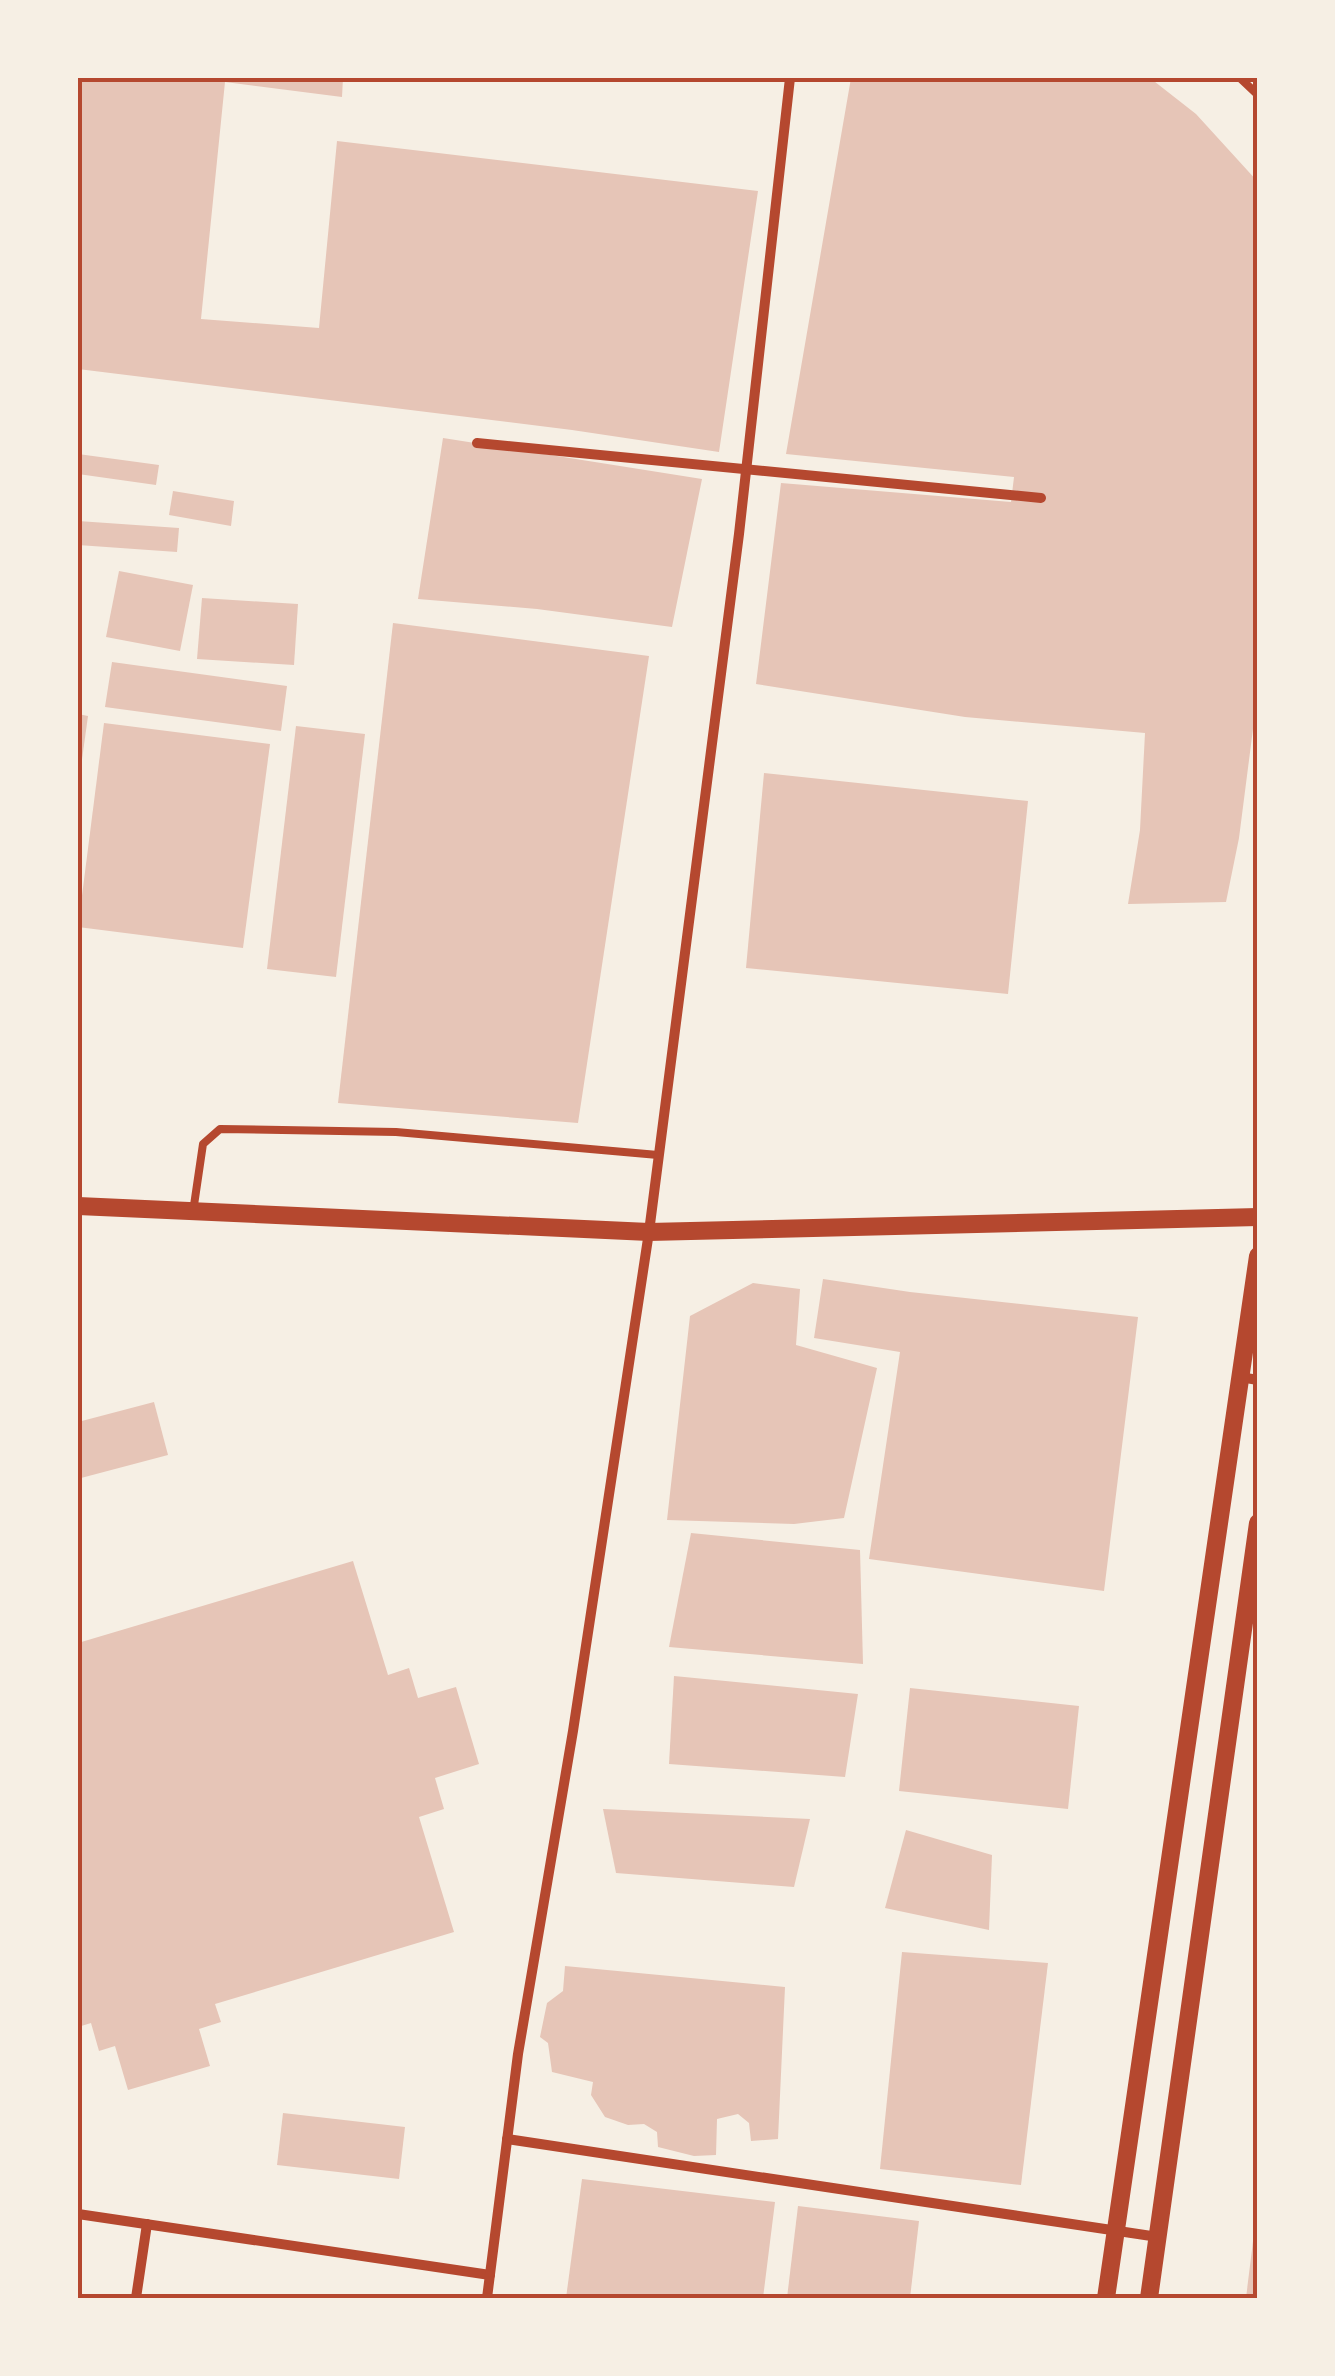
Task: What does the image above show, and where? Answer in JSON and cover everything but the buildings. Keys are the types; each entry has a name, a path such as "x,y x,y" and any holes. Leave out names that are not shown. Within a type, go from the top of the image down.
{"street":[{"path":"487,2298 507,2139 649,1232 739,534 790,78"},
{"path":"477,443 1041,498"},
{"path":"78,1206 649,1232 1258,1217"},
{"path":"1106,2298 1249,1379 1258,1256"},
{"path":"1149,2298 1258,1523"},
{"path":"507,2139 1158,2237"},
{"path":"78,2214 490,2275"},
{"path":"136,2298 147,2224"}],"lane":[{"path":"1240,78 1258,95"},
{"path":"192,1213 204,1144 220,1129 396,1132 658,1155"}]}
